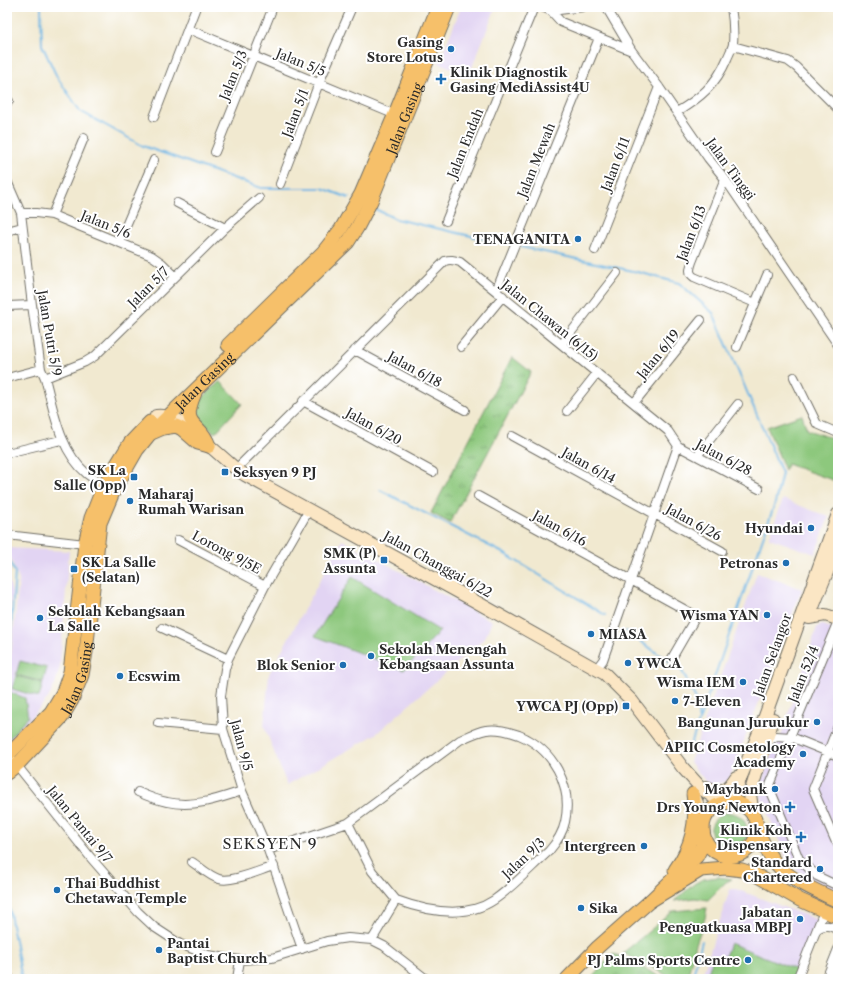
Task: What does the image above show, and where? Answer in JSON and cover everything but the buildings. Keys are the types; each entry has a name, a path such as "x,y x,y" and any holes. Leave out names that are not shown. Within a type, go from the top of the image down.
{"main road":[{"name":"Jalan Gasing","path":"11,758 62,717 72,700 82,675 86,652 100,523 109,488 130,443 197,388 348,242 358,228 372,201 438,7"},
{"name":"Jalan Gasing","path":"7,773 11,758 51,712 63,692 70,672 85,544 91,518 109,488 162,416 323,252 342,229 400,116 449,7"},
{"path":"197,388 189,408 189,414 194,425 206,437 209,446"},
{"path":"149,435 163,428 176,426 182,429 198,443 209,446"},
{"path":"650,901 676,869 687,851 694,824 696,808 693,794"},
{"path":"567,979 598,947 650,901 697,856 702,846 706,816 719,805 727,803 742,805 753,816 757,829 771,858 781,869 811,888 838,902"},
{"path":"703,830 708,845 713,850 725,856 732,856 745,852 750,848 756,836 757,829"},
{"path":"650,901 701,870 726,868 742,870 754,874 800,900 838,917"}],"street":[{"path":"154,117 196,7"},
{"name":"Jalan 5/3","path":"215,152 273,7"},
{"name":"Jalan 5/1","path":"280,184 319,83 352,7"},
{"name":"Jalan Endah","path":"446,221 534,7"},
{"path":"542,7 551,11 561,22 632,51"},
{"path":"551,11 583,7"},
{"name":"Jalan Tinggi","path":"606,7 632,51 677,112 708,158 725,179 838,345"},
{"path":"677,112 693,102 710,87 722,70 733,46 733,22 731,7"},
{"name":"Jalan 5/5","path":"188,29 400,116"},
{"name":"Jalan Mewah","path":"496,291 599,38"},
{"path":"733,46 788,61 796,67 838,109"},
{"name":"Jalan 6/11","path":"595,250 658,87"},
{"path":"52,215 84,138"},
{"path":"119,242 154,160"},
{"name":"Jalan 6/13","path":"725,179 689,270 694,277 756,303"},
{"name":"Jalan Putri 5/9","path":"7,181 21,214 41,369 45,378 61,440 77,464 86,473 109,488"},
{"name":"Jalan 5/7","path":"45,378 85,362 95,356 225,228 259,198"},
{"path":"177,203 225,228"},
{"name":"Jalan 5/6","path":"21,214 36,212 52,215 152,256 176,276"},
{"path":"7,231 22,227"},
{"name":"Jalan Chawan (6/15)","path":"236,469 445,261 448,260 460,262 503,296 668,431 678,446"},
{"path":"562,344 617,274"},
{"path":"737,347 767,275"},
{"path":"461,347 503,296"},
{"path":"7,306 32,305"},
{"name":"Jalan 6/19","path":"634,403 701,320"},
{"name":"Jalan 6/18","path":"355,350 465,410"},
{"path":"7,378 41,369"},
{"path":"567,411 597,373"},
{"path":"794,377 816,423 838,433"},
{"name":"Jalan 6/20","path":"303,401 433,472"},
{"path":"697,456 738,404"},
{"name":"Jalan Changgai 6/22","path":"162,416 187,426 236,469 597,668 632,700 683,768 708,794 727,803"},
{"name":"Jalan 6/14","path":"512,436 654,514"},
{"path":"7,453 61,440"},
{"path":"597,668 603,660 678,446"},
{"name":"Jalan 6/28","path":"678,446 760,489"},
{"name":"Jalan 6/16","path":"478,496 691,613 694,616 694,620 672,658"},
{"name":"Jalan 9/5","path":"302,949 268,850 242,791 223,729 221,696 228,659 265,586 309,510"},
{"name":"Jalan 6/26","path":"654,514 722,551"},
{"name":"Jalan Selangor","path":"727,803 732,799 750,755 788,655 838,514"},
{"path":"7,535 85,544"},
{"name":"Lorong 9/5E","path":"178,540 265,586"},
{"name":"Jalan Selangor","path":"753,816 750,794 764,745 809,618 838,545"},
{"path":"809,618 825,615 838,620"},
{"name":"Jalan 52/4","path":"838,620 770,785 771,793 798,859 817,876 838,886"},
{"path":"162,628 228,659"},
{"path":"158,723 223,729"},
{"path":"838,726 813,789 838,844"},
{"name":"Jalan 9/3","path":"268,850 348,823 460,740 475,733 487,730 500,730 524,737 545,751 559,771 564,781 567,795 565,823 556,843 549,851 494,900 476,908 447,911 436,910 408,905 396,900"},
{"path":"764,745 776,736 791,736 838,756"},
{"path":"683,768 706,786 719,791 725,790 730,787 750,755"},
{"name":"Jalan Pantai 9/7","path":"11,758 91,858 138,912 154,927 180,944 208,955 240,960 272,958 327,940 348,938 372,940 384,946 426,979"},
{"name":"Jalan Changgai 6/22","path":"683,768 698,804 702,818 703,830"},
{"path":"138,792 167,802 189,804 212,801 242,791"},
{"path":"348,823 372,871 396,900 372,940"},
{"path":"192,862 213,876 224,880 274,866"},
{"path":"797,979 824,911"},
{"path":"818,929 822,926 829,925 838,931"},
{"path":"826,979 838,949"},
{"path":"237,979 240,960"},
{"path":"7,967 9,979"}],"shaded area":[{"path":"461,7 496,7 469,75 439,63"},
{"path":"783,499 829,517 815,554 769,538"},
{"name":"Sekolah Menengah Kebangsaan Assunta","path":"342,540 492,621 485,638 376,734 287,785 264,726 269,674"},
{"name":"Sekolah Kebangsaan La Salle","path":"7,548 69,551 60,667 55,684 49,697 14,738 7,744 7,664 11,656 19,580"},
{"path":"7,570 12,594 7,628"},
{"path":"757,573 802,589 730,777 725,782 713,785 706,782 690,762"},
{"path":"821,624 838,631 838,891 807,878 788,862 760,795 761,783 774,747 780,739 817,627"},
{"path":"730,889 736,889 818,920 795,979 701,979"}],"green space":[{"path":"512,357 531,372 450,523 431,513"},
{"path":"220,381 242,404 215,433 194,417 193,407"},
{"path":"802,415 807,430 838,440 838,482 787,464 785,470 767,427"},
{"path":"352,577 440,631 404,670 315,636"},
{"path":"20,661 47,668 43,682 16,675"},
{"path":"16,676 43,683 39,697 12,689"},
{"path":"7,691 25,698 28,717 7,741"},
{"path":"724,813 734,814 741,818 746,824 746,839 743,844 737,848 722,846 714,840 711,834 712,823 717,817"},
{"path":"718,877 732,879 726,882 708,900 695,898 674,901 694,884 703,879"},
{"path":"707,908 687,979 674,979 623,953 673,911"},
{"name":"PJ Palms Sports Centre","path":"730,943 797,970 793,979 706,979 713,958 723,962"},
{"path":"613,953 665,979 591,979"}],"waterway":[{"path":"41,7 42,45 57,77 80,111 143,146 261,188 322,188 349,198"},
{"path":"373,208 396,219 502,243"},
{"path":"521,247 638,272 679,283 713,313 782,473 775,503 689,750"},
{"path":"380,490 505,554 605,615"},
{"path":"7,556 15,573 10,643 7,655"},
{"path":"626,631 682,671 696,699 699,721"},
{"path":"7,897 22,979"},
{"path":"692,979 702,941"}],"place":[{"name":"Gasing Store Lotus","path":"451,49"},
{"name":"Klinik Diagnostik Gasing MediAssist4U","path":"441,79"},
{"name":"TENAGANITA","path":"578,239"},
{"name":"Seksyen 9 PJ","path":"225,472"},
{"name":"SK La Salle (Opp)","path":"134,477"},
{"name":"Maharaj Rumah Warisan","path":"130,501"},
{"name":"Hyundai","path":"811,528"},
{"name":"SMK (P) Assunta","path":"384,560"},
{"name":"Petronas","path":"786,563"},
{"name":"SK La Salle (Selatan)","path":"74,569"},
{"name":"Wisma YAN","path":"767,615"},
{"name":"Sekolah Kebangsaan La Salle","path":"40,618"},
{"name":"MIASA","path":"591,634"},
{"name":"Sekolah Menengah Kebangsaan Assunta","path":"371,656"},
{"name":"YWCA","path":"628,663"},
{"name":"Blok Senior","path":"343,665"},
{"name":"Ecswim","path":"120,676"},
{"name":"Wisma IEM","path":"743,682"},
{"name":"7-Eleven","path":"675,701"},
{"name":"YWCA PJ (Opp)","path":"626,706"},
{"name":"Bangunan Juruukur","path":"817,722"},
{"name":"APIIC Cosmetology Academy","path":"803,754"},
{"name":"Maybank","path":"775,789"},
{"name":"Drs Young Newton","path":"790,807"},
{"name":"Klinik Koh Dispensary","path":"801,837"},
{"name":"Intergreen","path":"644,846"},
{"name":"Standard Chartered","path":"820,869"},
{"name":"Thai Buddhist Chetawan Temple","path":"57,890"},
{"name":"Sika","path":"581,908"},
{"name":"Jabatan Penguatkuasa MBPJ","path":"800,919"},
{"name":"Pantai Baptist Church","path":"159,950"},
{"name":"PJ Palms Sports Centre","path":"748,960"}],"district":[{"name":"SEKSYEN 9","path":"270,843"}]}
